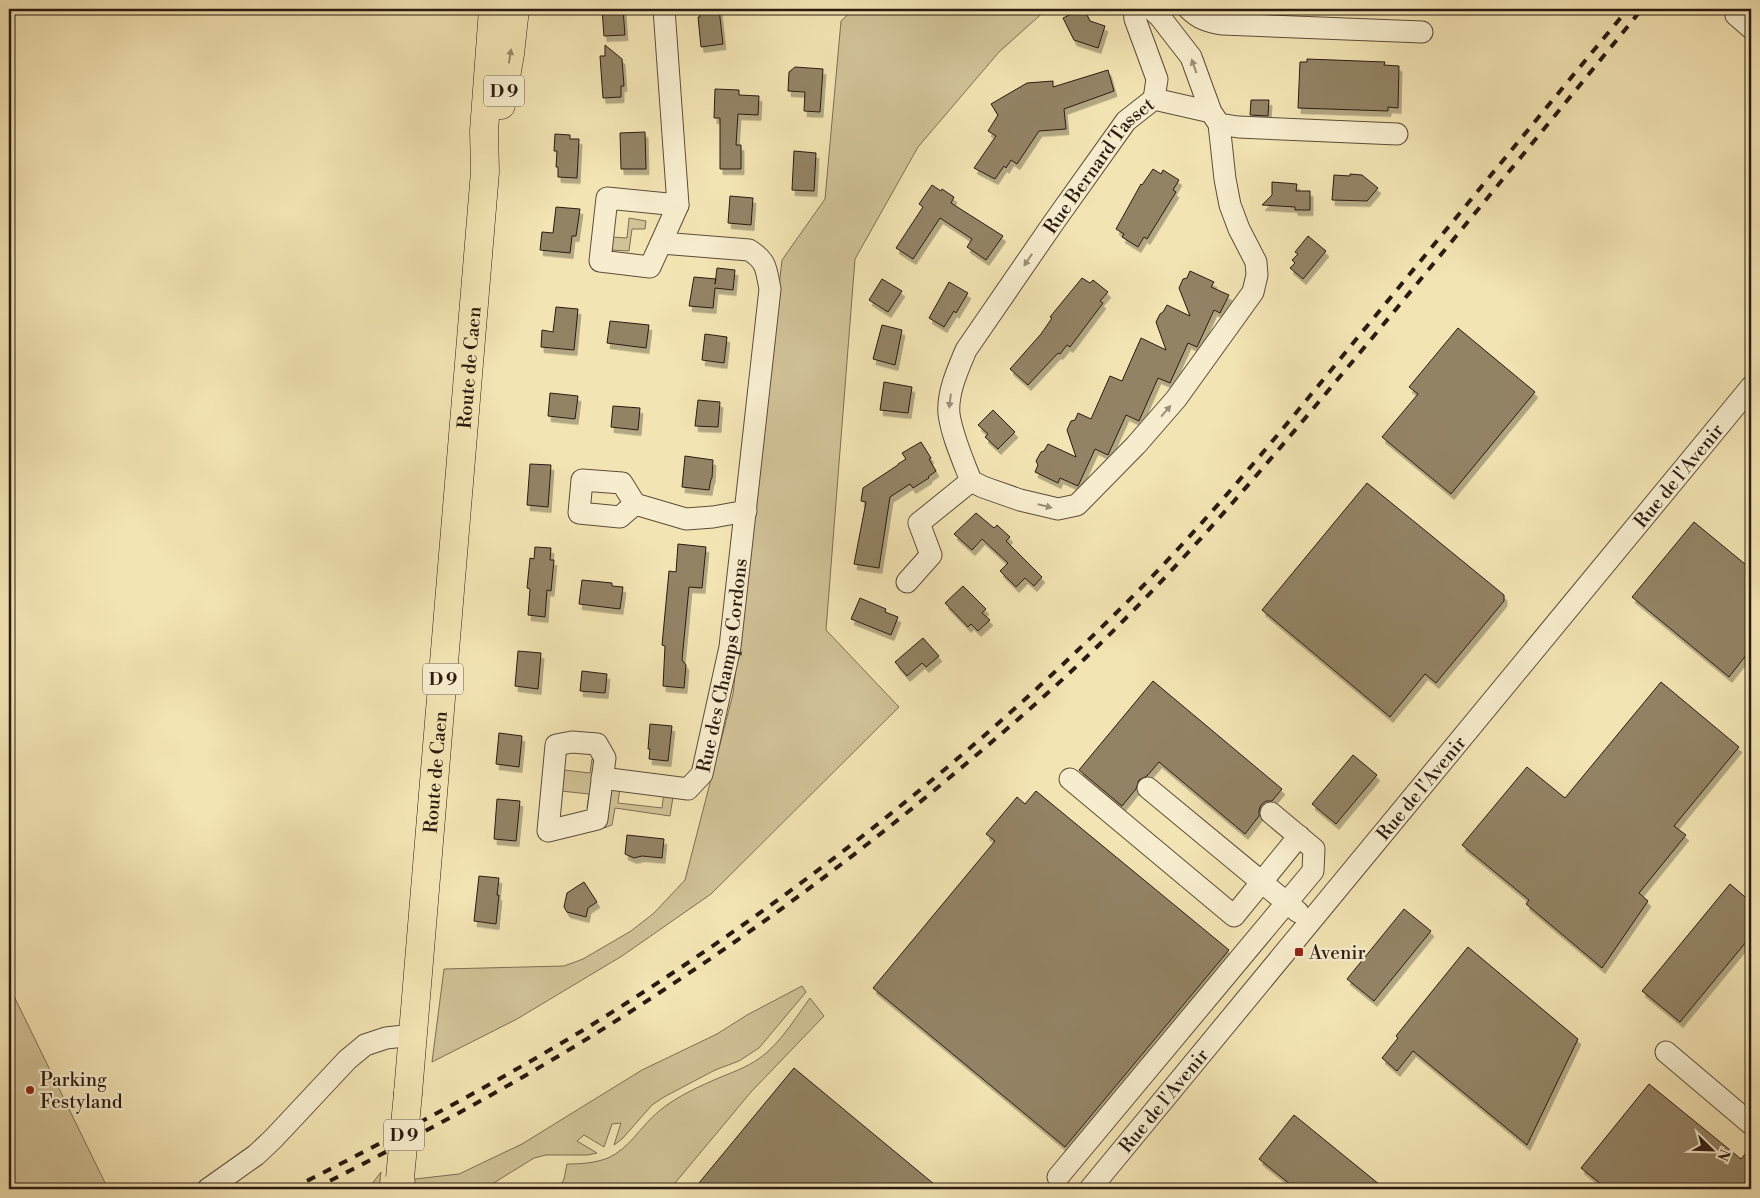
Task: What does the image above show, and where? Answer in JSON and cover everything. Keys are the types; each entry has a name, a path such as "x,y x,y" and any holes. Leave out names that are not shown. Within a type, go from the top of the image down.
{"main road":[{"name":"D 9","path":"485,172 484,131 493,9"},
{"name":"D 9","path":"485,172 500,112 510,54 515,9"},
{"name":"Route de Caen","path":"400,1183 485,172"}],"street":[{"path":"664,9 678,205 650,267 600,261 607,198 678,205"},
{"path":"1134,9 1135,19 1157,79 1154,99"},
{"path":"907,582 931,555 919,523 971,481 1020,500 1058,509 1077,505 1136,445 1176,399 1253,292 1257,275 1256,262 1230,205 1215,118 1191,57 1160,17 1151,9"},
{"path":"1189,9 1207,22 1223,24 1422,32"},
{"path":"1737,9 1736,15 1751,28"},
{"name":"Rue Bernard Tasset","path":"971,481 949,413 956,373 966,350 1126,121 1154,99 1238,127 1397,134"},
{"name":"Rue des Champs Cordons","path":"602,778 688,789 702,774 730,647 746,511 770,289 766,268 761,257 749,250 660,243"},
{"name":"Rue de l'Avenir","path":"1090,1189 1751,387"},
{"path":"635,504 686,519 713,517 746,511"},
{"path":"1070,779 1234,916 1299,836"},
{"path":"1148,788 1310,922"},
{"path":"1058,1177 1313,872 1314,849 1271,813"},
{"path":"208,1189 256,1155 347,1060 365,1045 386,1038 413,1035"},
{"path":"1666,1052 1751,1124"}],"shaded area":[{"path":"854,9 1047,9 999,52 918,147 855,259 826,630 899,707 711,894 622,956 517,1019 432,1062 444,969 564,966 583,959 631,931 654,913 685,880 733,694 782,260 825,199 841,21"},
{"path":"629,218 646,221 645,229 632,229 629,251 611,250 612,237 627,238"},
{"path":"592,759 596,762 590,807 587,808 589,794 561,791 564,770 590,773"},
{"path":"620,787 618,803 662,808 664,792 673,797 670,816 615,808 612,825 604,828 609,792"},
{"name":"Parking Festyland","path":"9,986 108,1189 9,1189"},
{"path":"802,986 806,992 759,1048 739,1061 715,1070 652,1105 622,1139 614,1145 621,1123 612,1124 604,1147 584,1135 577,1141 597,1153 588,1155 546,1155 534,1158 484,1189 415,1189 415,1179 459,1174 522,1144 642,1070 717,1034 747,1015"},
{"path":"810,998 824,1016 751,1092 670,1189 559,1188 564,1179 567,1164 598,1161 616,1154 672,1101 760,1058 783,1035"},
{"path":"381,1172 379,1189 368,1189"}],"building":[{"path":"602,9 623,9 625,35 604,36"},
{"path":"699,9 719,9 723,44 701,47"},
{"path":"1084,9 1090,21 1105,26 1098,48 1074,40 1063,18"},
{"path":"605,45 622,59 624,86 621,86 621,97 603,98 600,56 605,56"},
{"path":"1307,59 1385,62 1384,65 1399,66 1398,108 1388,107 1388,111 1298,108 1300,62 1307,62"},
{"path":"795,67 823,69 820,112 804,111 805,92 788,91 789,72"},
{"path":"1108,70 1114,91 1064,109 1066,129 1039,131 1017,164 1011,160 995,179 974,168 996,136 988,131 998,115 991,104 1027,83 1053,81 1053,87"},
{"path":"715,89 739,90 739,95 759,96 758,115 738,114 736,145 741,145 741,169 720,169 720,118 714,118"},
{"path":"1251,100 1269,100 1268,116 1250,115"},
{"path":"645,132 646,169 621,169 620,133"},
{"path":"555,134 570,135 570,139 579,139 577,178 558,177 558,167 556,167 557,151 554,151"},
{"path":"794,151 816,153 814,191 792,190"},
{"path":"1153,169 1161,174 1163,170 1179,180 1173,190 1176,192 1147,239 1144,237 1138,247 1122,237 1124,234 1116,229 1141,184"},
{"path":"1350,174 1362,175 1378,188 1367,201 1332,200 1334,175 1350,176"},
{"path":"1272,182 1297,184 1296,191 1310,191 1310,210 1295,210 1295,207 1262,205 1272,195"},
{"path":"932,185 954,197 951,203 1003,236 986,260 967,247 972,239 940,218 913,259 896,248 923,207 919,204"},
{"path":"730,196 753,198 751,225 728,223"},
{"path":"556,207 580,209 576,236 572,236 570,253 540,250 542,232 553,233"},
{"path":"1308,236 1326,251 1303,279 1290,268 1295,263 1292,260 1298,254 1295,252"},
{"path":"717,268 735,270 733,290 715,288 713,308 689,306 694,277 716,279"},
{"path":"1190,271 1214,282 1211,287 1229,295 1220,313 1214,310 1197,347 1188,343 1170,383 1158,378 1139,421 1126,415 1108,455 1095,449 1078,486 1060,478 1058,483 1035,472 1038,465 1036,461 1048,444 1076,457 1067,430 1071,421 1075,420 1078,413 1091,419 1110,376 1122,381 1141,338 1166,350 1156,322 1167,305 1190,316 1179,288 1183,279 1187,278"},
{"path":"1082,278 1090,283 1093,280 1108,292 1100,301 1103,303 1070,347 1067,345 1060,354 1058,353 1028,385 1010,369 1041,334 1052,318 1050,317"},
{"path":"882,279 902,291 888,312 869,300"},
{"path":"949,282 968,293 956,313 954,311 944,327 929,318"},
{"path":"556,307 578,309 574,350 541,347 542,330 553,332"},
{"path":"610,321 649,325 646,348 607,343"},
{"path":"882,325 902,330 895,365 873,359"},
{"path":"1458,328 1535,392 1451,494 1382,437 1418,394 1409,387"},
{"path":"705,334 727,337 724,363 702,360"},
{"path":"884,382 912,387 908,413 880,410"},
{"path":"550,393 578,396 575,419 548,416"},
{"path":"698,400 720,402 718,427 695,426"},
{"path":"613,406 640,408 638,430 611,427"},
{"path":"993,410 1015,432 998,449 985,437 988,434 978,425"},
{"path":"921,442 931,458 929,459 936,471 913,488 910,484 890,497 879,568 854,564 866,502 861,501 863,488 906,459 902,453"},
{"path":"685,456 713,460 709,490 682,487"},
{"path":"530,464 551,465 548,507 527,505"},
{"path":"1367,483 1504,595 1504,601 1436,683 1425,674 1390,717 1262,610"},
{"path":"976,513 994,528 997,525 1010,537 1006,541 1042,577 1034,586 1025,578 1016,587 1000,571 1008,563 982,539 972,550 954,534"},
{"path":"1694,522 1751,569 1751,649 1729,677 1632,597"},
{"path":"678,544 706,547 702,588 689,587 682,660 686,665 684,688 663,686 665,646 662,645 669,571 676,572"},
{"path":"535,547 551,548 550,560 554,560 551,591 547,590 545,617 528,615 530,589 527,588 530,558 534,559"},
{"path":"582,580 612,583 612,586 623,587 620,609 579,604"},
{"path":"963,586 986,609 982,613 990,620 978,631 971,624 968,627 945,603"},
{"path":"860,598 886,609 885,612 898,617 891,635 851,619"},
{"path":"923,638 939,656 926,667 922,663 907,676 895,662"},
{"path":"518,651 541,653 538,689 515,686"},
{"path":"582,671 607,674 605,693 580,691"},
{"path":"1153,681 1282,789 1272,801 1266,801 1261,805 1259,816 1245,834 1159,762 1147,776 1139,780 1136,789 1122,806 1079,770"},
{"path":"1661,682 1739,747 1674,826 1686,835 1639,893 1648,901 1602,968 1526,904 1529,900 1462,845 1527,767 1565,798"},
{"path":"650,724 672,726 668,761 649,759"},
{"path":"499,733 522,736 519,767 496,764"},
{"path":"1353,755 1377,775 1336,824 1312,804"},
{"path":"1036,791 1229,950 1065,1147 873,988 995,841 986,834 1017,797 1025,804"},
{"path":"497,799 520,801 516,841 494,839"},
{"path":"627,835 664,839 662,858 642,856 634,858 625,854"},
{"path":"479,876 499,878 496,924 474,921"},
{"path":"584,882 597,902 588,908 586,917 567,912 564,907 567,893"},
{"path":"1730,884 1751,902 1751,936 1680,1022 1642,991"},
{"path":"1404,909 1431,931 1374,1001 1347,979"},
{"path":"1468,947 1578,1039 1527,1145 1413,1051 1397,1071 1382,1058 1398,1038 1396,1036"},
{"path":"794,1068 853,1117 940,1189 694,1189"},
{"path":"1649,1084 1741,1159 1751,1147 1751,1189 1607,1189 1581,1168"},
{"path":"1294,1115 1385,1189 1296,1189 1259,1159"}],"railway":[{"path":"291,1189 476,1092 585,1029 656,984 794,888 861,838 990,731 1052,675 1146,583 1242,477 1628,9"},
{"path":"314,1189 446,1120 533,1071 697,968 771,917 879,835 1038,702 1156,587 1251,482 1373,337 1642,9"}],"place":[{"name":"Avenir","path":"1299,952"},
{"name":"Parking Festyland","path":"30,1090"}]}
